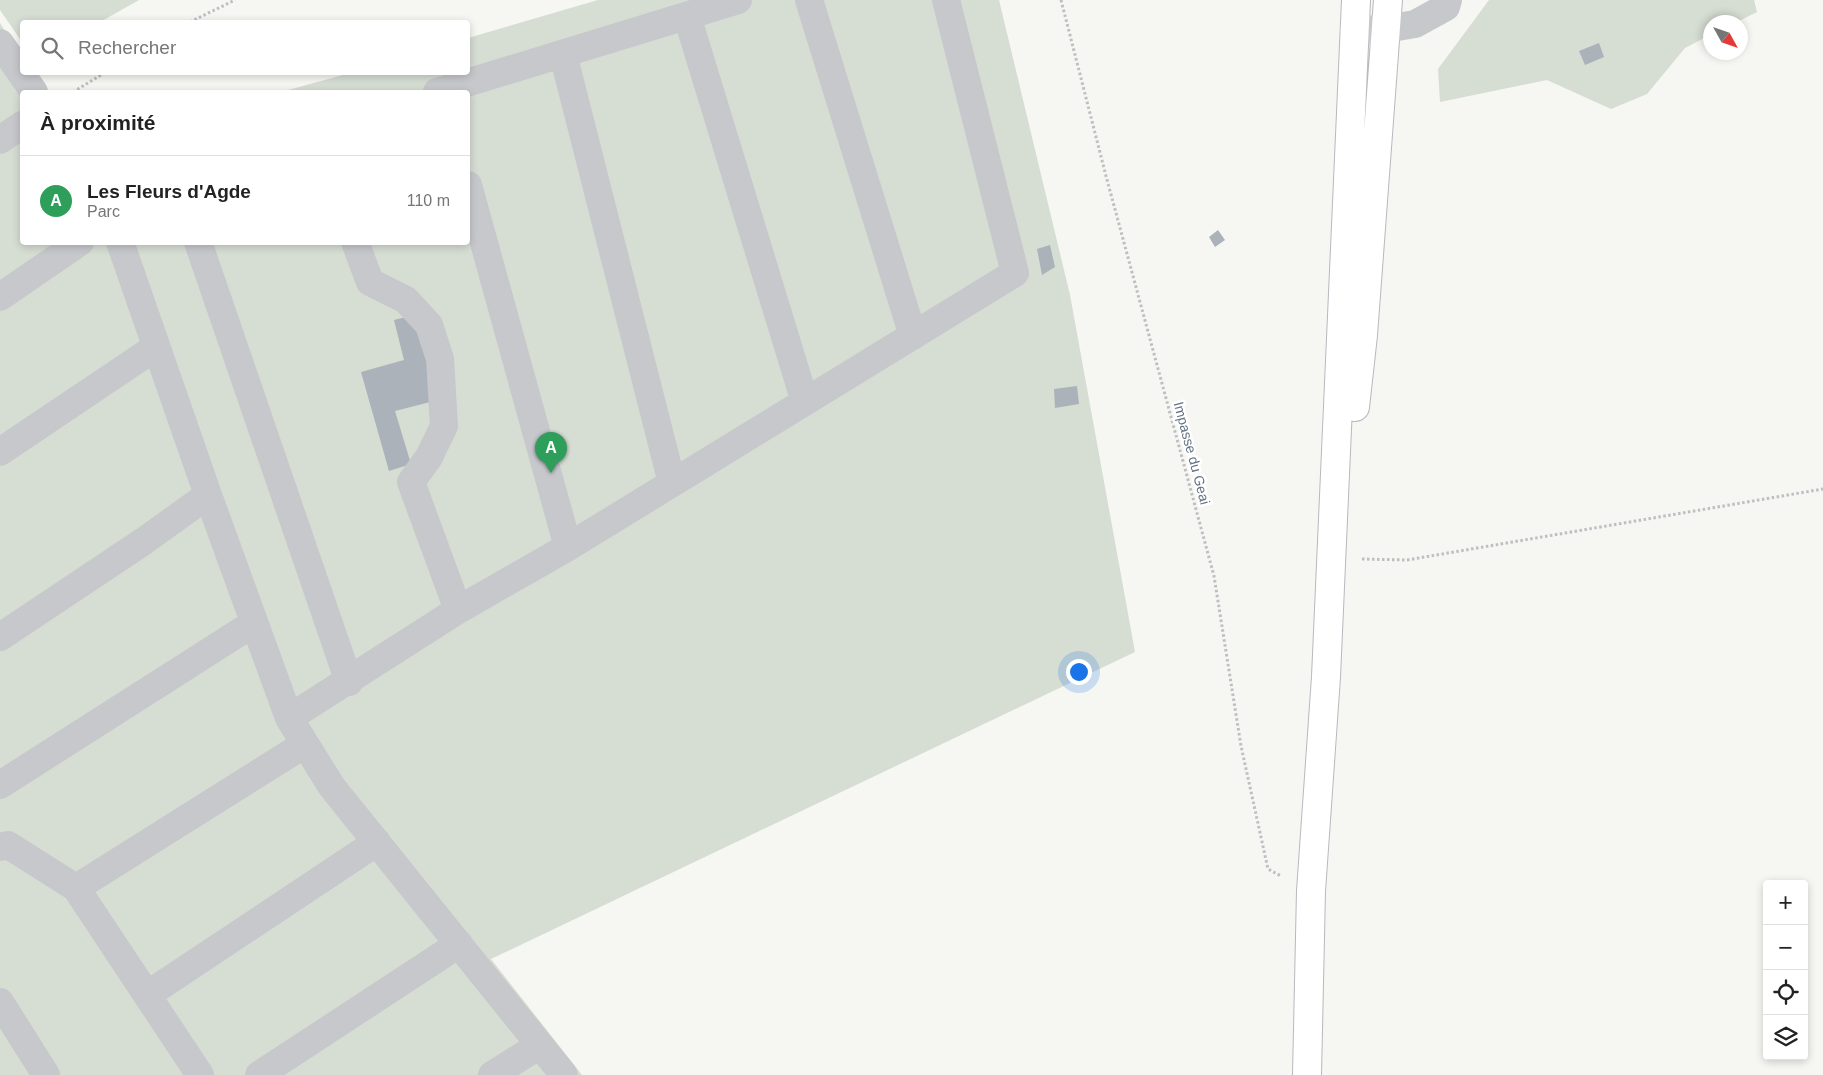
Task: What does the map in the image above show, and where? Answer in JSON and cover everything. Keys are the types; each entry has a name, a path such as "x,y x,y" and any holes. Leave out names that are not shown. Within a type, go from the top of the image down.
{"main road":[{"path":"1307,1075 1311,891 1326,677 1356,0"},
{"path":"1326,677 1363,335 1388,0"}],"street":[{"path":"446,90 738,0"},
{"path":"809,0 913,336"},
{"path":"289,718 349,682 458,610 568,547 1015,273 946,0"},
{"path":"1354,30 1386,29 1415,24 1446,7 1448,0"},
{"path":"687,16 805,402"},
{"path":"0,43 20,72"},
{"path":"563,54 672,483"},
{"path":"22,75 33,90"},
{"path":"0,140 20,126"},
{"path":"470,192 568,547"},
{"path":"0,297 76,245"},
{"path":"121,245 208,495 289,718 332,787 564,1075"},
{"path":"199,245 349,682"},
{"path":"356,245 370,282 406,300 429,325 440,359 444,426 429,458 411,482 458,610"},
{"path":"0,452 156,347"},
{"path":"0,637 144,542 208,495"},
{"path":"0,785 254,623"},
{"path":"76,888 305,744"},
{"path":"146,995 376,842"},
{"path":"0,847 8,845 76,888 200,1075"},
{"path":"259,1075 459,944"},
{"path":"0,1002 43,1074"},
{"path":"492,1075 540,1045"}],"path":[{"path":"194,20 236,0"},
{"name":"Impasse du Geai","path":"1061,0 1108,185 1214,576 1241,746 1268,869 1311,891"},
{"path":"76,90 101,75"},
{"path":"1339,558 1407,560 1823,489"}],"shaded area":[{"path":"0,0 139,0 104,20 20,20 20,39 0,10"},
{"path":"598,0 999,0 1070,295 1135,652 491,959 582,1075 0,1075 0,23 20,54 20,75 22,75 22,90 20,90 20,245 470,245 470,90 288,90 343,75 470,75 470,37"},
{"path":"1489,0 1754,0 1757,12 1748,16 1703,15 1703,39 1685,48 1647,94 1611,109 1547,80 1440,102 1438,69"}],"building":[{"path":"1599,43 1604,57 1585,65 1579,51"},
{"path":"1218,230 1225,240 1215,247 1209,237"},
{"path":"1050,245 1055,267 1042,275 1037,249"},
{"path":"414,315 438,400 395,411 411,464 389,471 361,372 404,360 394,320"},
{"path":"1077,386 1079,404 1055,408 1054,389"}],"place":[{"name":"Les Fleurs d'Agde","path":"551,473"}]}
